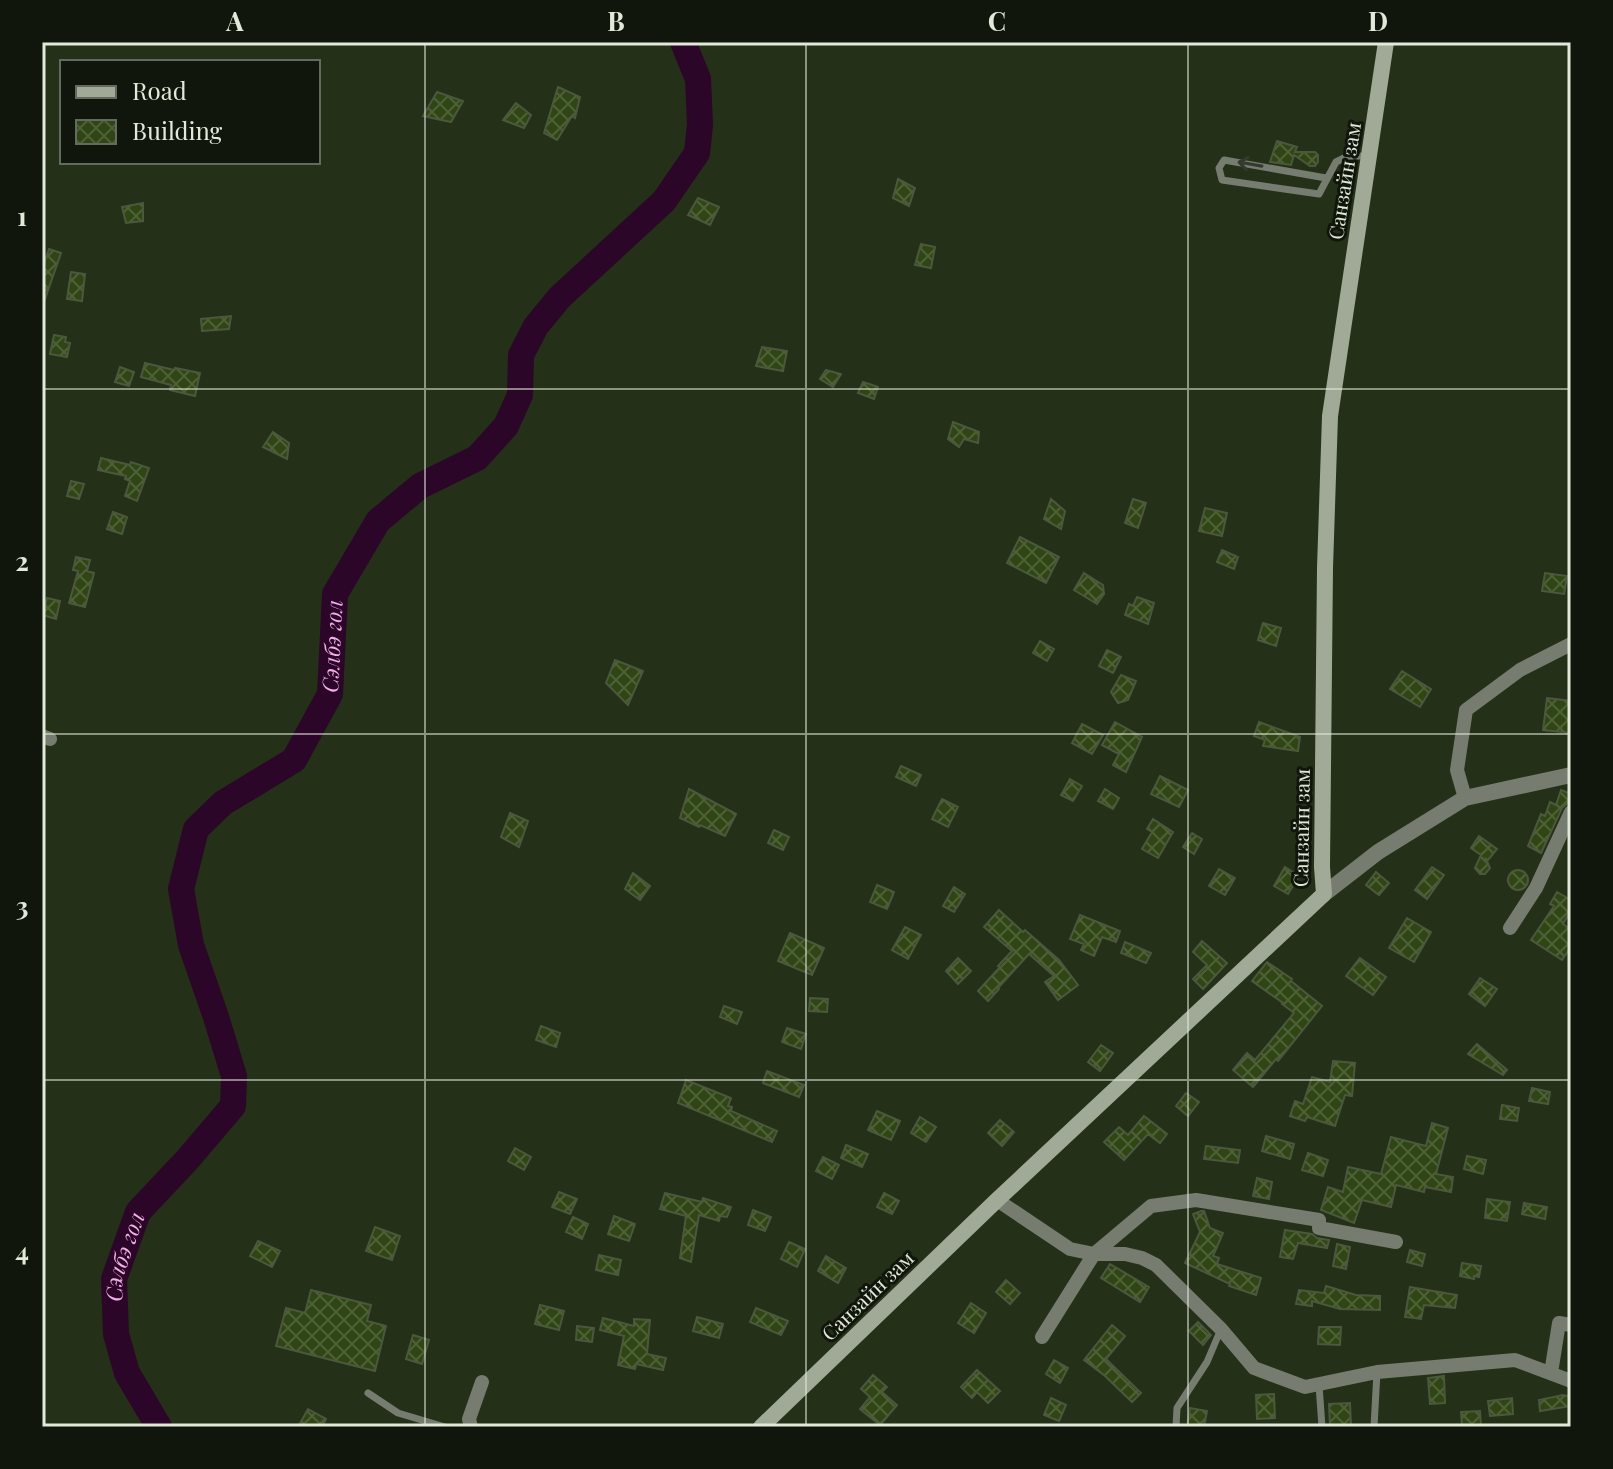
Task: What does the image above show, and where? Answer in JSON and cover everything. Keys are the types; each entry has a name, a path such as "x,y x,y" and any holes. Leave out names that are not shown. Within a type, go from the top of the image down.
{"main road":[{"name":"Санзайн зам","path":"761,1427 997,1200 1324,894 1325,568 1330,416 1386,42"}],"street":[{"path":"1465,798 1457,770 1466,710 1520,670 1571,644"},
{"path":"1324,894 1378,852 1465,798 1571,775"},
{"path":"1510,928 1536,888 1571,812"},
{"path":"997,1200 1070,1249 1094,1254 1125,1254 1156,1265 1221,1329 1254,1368 1305,1387 1377,1372 1515,1360 1571,1381"},
{"path":"1042,1337 1094,1254 1151,1206 1196,1200 1319,1220 1319,1228 1396,1242"},
{"path":"1551,1373 1559,1323 1571,1325"},
{"path":"471,1427 469,1419 482,1382"}],"lane":[{"path":"1326,178 1224,160 1219,168 1222,180 1319,194 1336,162 1348,156 1369,156"},
{"path":"1176,1427 1177,1408 1207,1362 1221,1329"},
{"path":"1374,1427 1377,1372"},
{"path":"1319,1384 1322,1427"},
{"path":"368,1393 398,1413 445,1427"}],"building":[{"path":"558,87 580,97 575,118 572,116 557,140 544,133"},
{"path":"437,92 463,101 451,122 423,116"},
{"path":"516,103 531,115 524,128 503,120"},
{"path":"1277,141 1297,147 1295,152 1315,152 1318,162 1310,166 1294,155 1291,165 1270,162"},
{"path":"898,179 915,188 909,206 893,198"},
{"path":"698,198 719,207 710,225 688,215"},
{"path":"143,203 143,221 126,223 122,207"},
{"path":"921,244 935,247 931,268 915,265"},
{"path":"49,249 61,253 42,302 42,269"},
{"path":"71,272 85,274 82,301 67,299"},
{"path":"231,316 229,329 202,331 201,319"},
{"path":"54,335 66,337 65,342 70,343 67,357 50,354"},
{"path":"762,347 787,351 783,371 756,366"},
{"path":"145,363 200,373 195,396 170,390 171,385 141,377"},
{"path":"120,367 134,372 129,386 115,382"},
{"path":"826,370 841,374 833,387 820,379"},
{"path":"863,382 878,387 874,399 858,393"},
{"path":"953,422 979,432 978,443 964,439 959,447 948,439"},
{"path":"273,432 289,443 287,459 263,447"},
{"path":"101,458 149,468 137,501 125,496 130,481 125,479 126,476 98,470"},
{"path":"71,481 84,484 79,499 67,496"},
{"path":"1051,499 1065,511 1061,529 1044,519"},
{"path":"1133,499 1146,503 1138,528 1125,523"},
{"path":"1205,508 1227,513 1222,536 1199,531"},
{"path":"113,512 127,517 122,534 107,529"},
{"path":"1020,537 1059,557 1046,583 1007,563"},
{"path":"1222,550 1238,557 1234,569 1217,562"},
{"path":"76,557 90,560 87,571 94,573 85,607 69,603 78,571 73,570"},
{"path":"1084,573 1103,585 1104,594 1097,604 1074,590"},
{"path":"1545,573 1567,576 1564,594 1542,591"},
{"path":"1137,597 1154,603 1148,624 1125,615 1129,604 1133,606"},
{"path":"47,598 60,601 56,619 43,615"},
{"path":"1263,623 1281,628 1276,646 1258,640"},
{"path":"1040,641 1054,649 1047,661 1033,653"},
{"path":"1107,650 1121,657 1113,673 1099,666"},
{"path":"615,660 643,671 628,705 606,683"},
{"path":"1402,671 1431,689 1420,707 1390,689"},
{"path":"1121,675 1136,681 1128,700 1118,703 1111,692"},
{"path":"1547,698 1571,701 1571,733 1543,730"},
{"path":"1115,722 1142,737 1126,772 1113,765 1119,754 1102,745"},
{"path":"1259,722 1300,737 1298,751 1263,746 1265,740 1254,736"},
{"path":"1082,724 1103,735 1092,754 1072,743"},
{"path":"901,766 921,775 916,786 896,777"},
{"path":"1160,776 1188,790 1179,807 1151,794"},
{"path":"1070,779 1082,786 1073,801 1061,795"},
{"path":"689,789 736,814 725,836 680,818"},
{"path":"1105,789 1119,798 1113,809 1098,801"},
{"path":"1561,790 1571,794 1571,798 1562,808 1541,853 1528,846 1541,814 1545,816 1550,802 1556,805"},
{"path":"942,799 958,807 948,827 932,819"},
{"path":"510,813 528,821 519,847 501,837"},
{"path":"1153,819 1173,832 1158,858 1142,849 1152,832 1147,829"},
{"path":"774,830 789,837 783,850 768,843"},
{"path":"1192,833 1202,839 1194,854 1183,847"},
{"path":"1479,836 1497,849 1486,859 1490,868 1485,874 1480,874 1475,868 1481,855 1471,848"},
{"path":"1285,867 1299,876 1288,894 1274,886"},
{"path":"1432,867 1444,875 1427,899 1415,890"},
{"path":"1219,869 1235,878 1225,895 1209,886"},
{"path":"1518,870 1525,873 1528,880 1525,887 1518,890 1511,887 1508,880 1511,873"},
{"path":"1376,872 1389,883 1379,895 1366,885"},
{"path":"633,873 650,886 640,900 625,889"},
{"path":"877,885 894,892 887,909 870,902"},
{"path":"954,887 965,894 954,912 943,906"},
{"path":"1557,892 1571,900 1571,910 1563,924 1571,929 1571,947 1562,960 1531,940 1554,906 1550,904"},
{"path":"999,910 1059,960 1078,985 1058,1000 1045,982 1054,976 1029,954 988,1001 978,991 1012,951 984,927"},
{"path":"1080,915 1120,931 1116,942 1102,937 1094,956 1081,950 1084,944 1070,939"},
{"path":"1407,918 1431,932 1414,962 1389,948"},
{"path":"905,927 921,935 908,959 892,950"},
{"path":"790,933 824,948 812,975 778,961"},
{"path":"1202,941 1227,963 1203,989 1193,979 1207,965 1193,952"},
{"path":"1125,942 1151,953 1146,963 1121,953"},
{"path":"958,958 971,971 958,984 946,971"},
{"path":"1360,958 1386,977 1373,995 1346,976"},
{"path":"1267,962 1322,1006 1253,1087 1233,1070 1247,1053 1255,1060 1294,1013 1252,981"},
{"path":"1480,978 1497,989 1485,1006 1469,994"},
{"path":"810,998 828,999 827,1012 809,1011"},
{"path":"724,1006 742,1012 737,1024 720,1017"},
{"path":"541,1026 560,1033 556,1047 536,1040"},
{"path":"787,1028 806,1034 801,1049 782,1042"},
{"path":"1477,1044 1507,1070 1503,1075 1468,1054"},
{"path":"1101,1045 1113,1053 1100,1071 1088,1062"},
{"path":"1333,1061 1355,1063 1352,1096 1345,1095 1335,1126 1307,1117 1305,1121 1290,1116 1295,1101 1303,1104 1312,1077 1330,1082"},
{"path":"767,1071 804,1085 799,1097 763,1083"},
{"path":"686,1080 731,1098 728,1106 732,1107 731,1111 777,1131 772,1142 678,1103"},
{"path":"1532,1088 1550,1092 1548,1104 1529,1101"},
{"path":"1186,1093 1199,1102 1188,1116 1176,1106"},
{"path":"1502,1105 1519,1108 1517,1121 1500,1119"},
{"path":"877,1111 900,1121 891,1140 868,1130"},
{"path":"1144,1116 1167,1134 1160,1143 1148,1134 1124,1160 1104,1142 1119,1127 1128,1135"},
{"path":"920,1117 936,1127 926,1142 911,1133"},
{"path":"1000,1120 1014,1132 1002,1146 988,1133"},
{"path":"1432,1123 1448,1128 1436,1174 1453,1177 1451,1192 1425,1187 1424,1192 1396,1185 1391,1207 1362,1200 1354,1223 1321,1210 1328,1187 1343,1192 1348,1167 1381,1174 1391,1137 1426,1146"},
{"path":"1266,1136 1294,1144 1290,1159 1262,1151"},
{"path":"846,1145 868,1154 862,1167 841,1158"},
{"path":"1206,1146 1240,1150 1238,1163 1204,1159"},
{"path":"515,1148 531,1157 524,1170 508,1161"},
{"path":"1308,1153 1328,1160 1323,1176 1302,1170"},
{"path":"1467,1156 1486,1160 1483,1174 1464,1169"},
{"path":"823,1157 839,1165 832,1179 816,1171"},
{"path":"1257,1178 1272,1182 1269,1199 1253,1196"},
{"path":"559,1192 577,1199 570,1214 552,1207"},
{"path":"665,1193 702,1202 703,1198 731,1207 727,1217 720,1216 719,1221 699,1215 691,1262 680,1258 686,1216 660,1209"},
{"path":"884,1193 899,1201 892,1214 877,1207"},
{"path":"1487,1199 1510,1202 1507,1221 1485,1218"},
{"path":"1524,1203 1547,1207 1545,1219 1522,1214"},
{"path":"753,1210 771,1217 765,1231 748,1225"},
{"path":"1204,1211 1210,1228 1223,1233 1213,1256 1219,1258 1217,1264 1261,1278 1256,1295 1229,1286 1185,1263 1200,1232 1193,1214"},
{"path":"614,1216 635,1224 629,1241 608,1234"},
{"path":"573,1217 588,1224 582,1239 566,1232"},
{"path":"375,1227 400,1236 392,1260 366,1251"},
{"path":"1285,1230 1329,1240 1327,1248 1298,1243 1293,1259 1280,1257"},
{"path":"258,1241 280,1251 272,1267 250,1256"},
{"path":"789,1242 805,1249 797,1267 781,1259"},
{"path":"1337,1244 1350,1247 1346,1269 1333,1266"},
{"path":"1410,1250 1425,1254 1422,1266 1407,1262"},
{"path":"599,1255 621,1260 618,1275 596,1270"},
{"path":"826,1256 846,1268 838,1283 818,1271"},
{"path":"1462,1263 1481,1266 1479,1277 1460,1276"},
{"path":"1110,1264 1149,1287 1140,1302 1101,1278"},
{"path":"1006,1280 1020,1293 1010,1304 996,1292"},
{"path":"1326,1286 1356,1295 1380,1296 1380,1310 1340,1309 1312,1301 1312,1306 1296,1304 1299,1290 1324,1293"},
{"path":"1410,1287 1457,1295 1455,1308 1424,1305 1421,1319 1405,1317"},
{"path":"311,1290 371,1305 367,1321 386,1326 375,1371 276,1346 286,1308 305,1313"},
{"path":"971,1303 986,1313 974,1333 958,1323"},
{"path":"540,1305 564,1311 559,1330 535,1324"},
{"path":"756,1308 788,1321 781,1335 750,1322"},
{"path":"697,1317 723,1324 719,1338 693,1331"},
{"path":"603,1318 634,1326 634,1319 650,1320 647,1354 666,1358 663,1370 636,1364 635,1369 618,1365 624,1336 600,1330"},
{"path":"1198,1322 1211,1335 1203,1345 1189,1331"},
{"path":"1112,1325 1125,1336 1106,1359 1141,1393 1132,1402 1084,1360"},
{"path":"577,1326 594,1328 592,1342 576,1340"},
{"path":"1319,1327 1341,1327 1340,1345 1318,1344"},
{"path":"413,1335 429,1340 422,1364 406,1359"},
{"path":"1054,1360 1068,1368 1060,1383 1046,1374"},
{"path":"977,1370 1000,1391 988,1403 977,1392 972,1398 961,1387"},
{"path":"873,1375 887,1387 882,1392 897,1405 880,1425 860,1409 870,1397 861,1389"},
{"path":"1444,1376 1445,1403 1430,1404 1428,1378"},
{"path":"1274,1394 1275,1418 1257,1419 1256,1395"},
{"path":"1563,1395 1571,1397 1571,1406 1540,1411 1539,1400"},
{"path":"1051,1398 1066,1405 1059,1421 1044,1415"},
{"path":"1512,1398 1513,1414 1490,1416 1488,1401"},
{"path":"1350,1403 1351,1426 1330,1426 1329,1404"},
{"path":"1190,1408 1207,1411 1204,1427 1187,1427"},
{"path":"308,1409 326,1419 322,1427 298,1427"},
{"path":"1480,1411 1481,1427 1462,1427 1461,1412"}],"waterway":[{"name":"Сэлбэ гол","path":"159,1427 127,1373 116,1334 114,1279 138,1212 233,1106 234,1076 191,945 181,889 196,829 223,803 294,760 330,694 335,594 378,521 420,486 477,458 506,426 520,395 521,355 536,326 560,297 664,201 697,153 700,125 698,79 683,42"}]}
